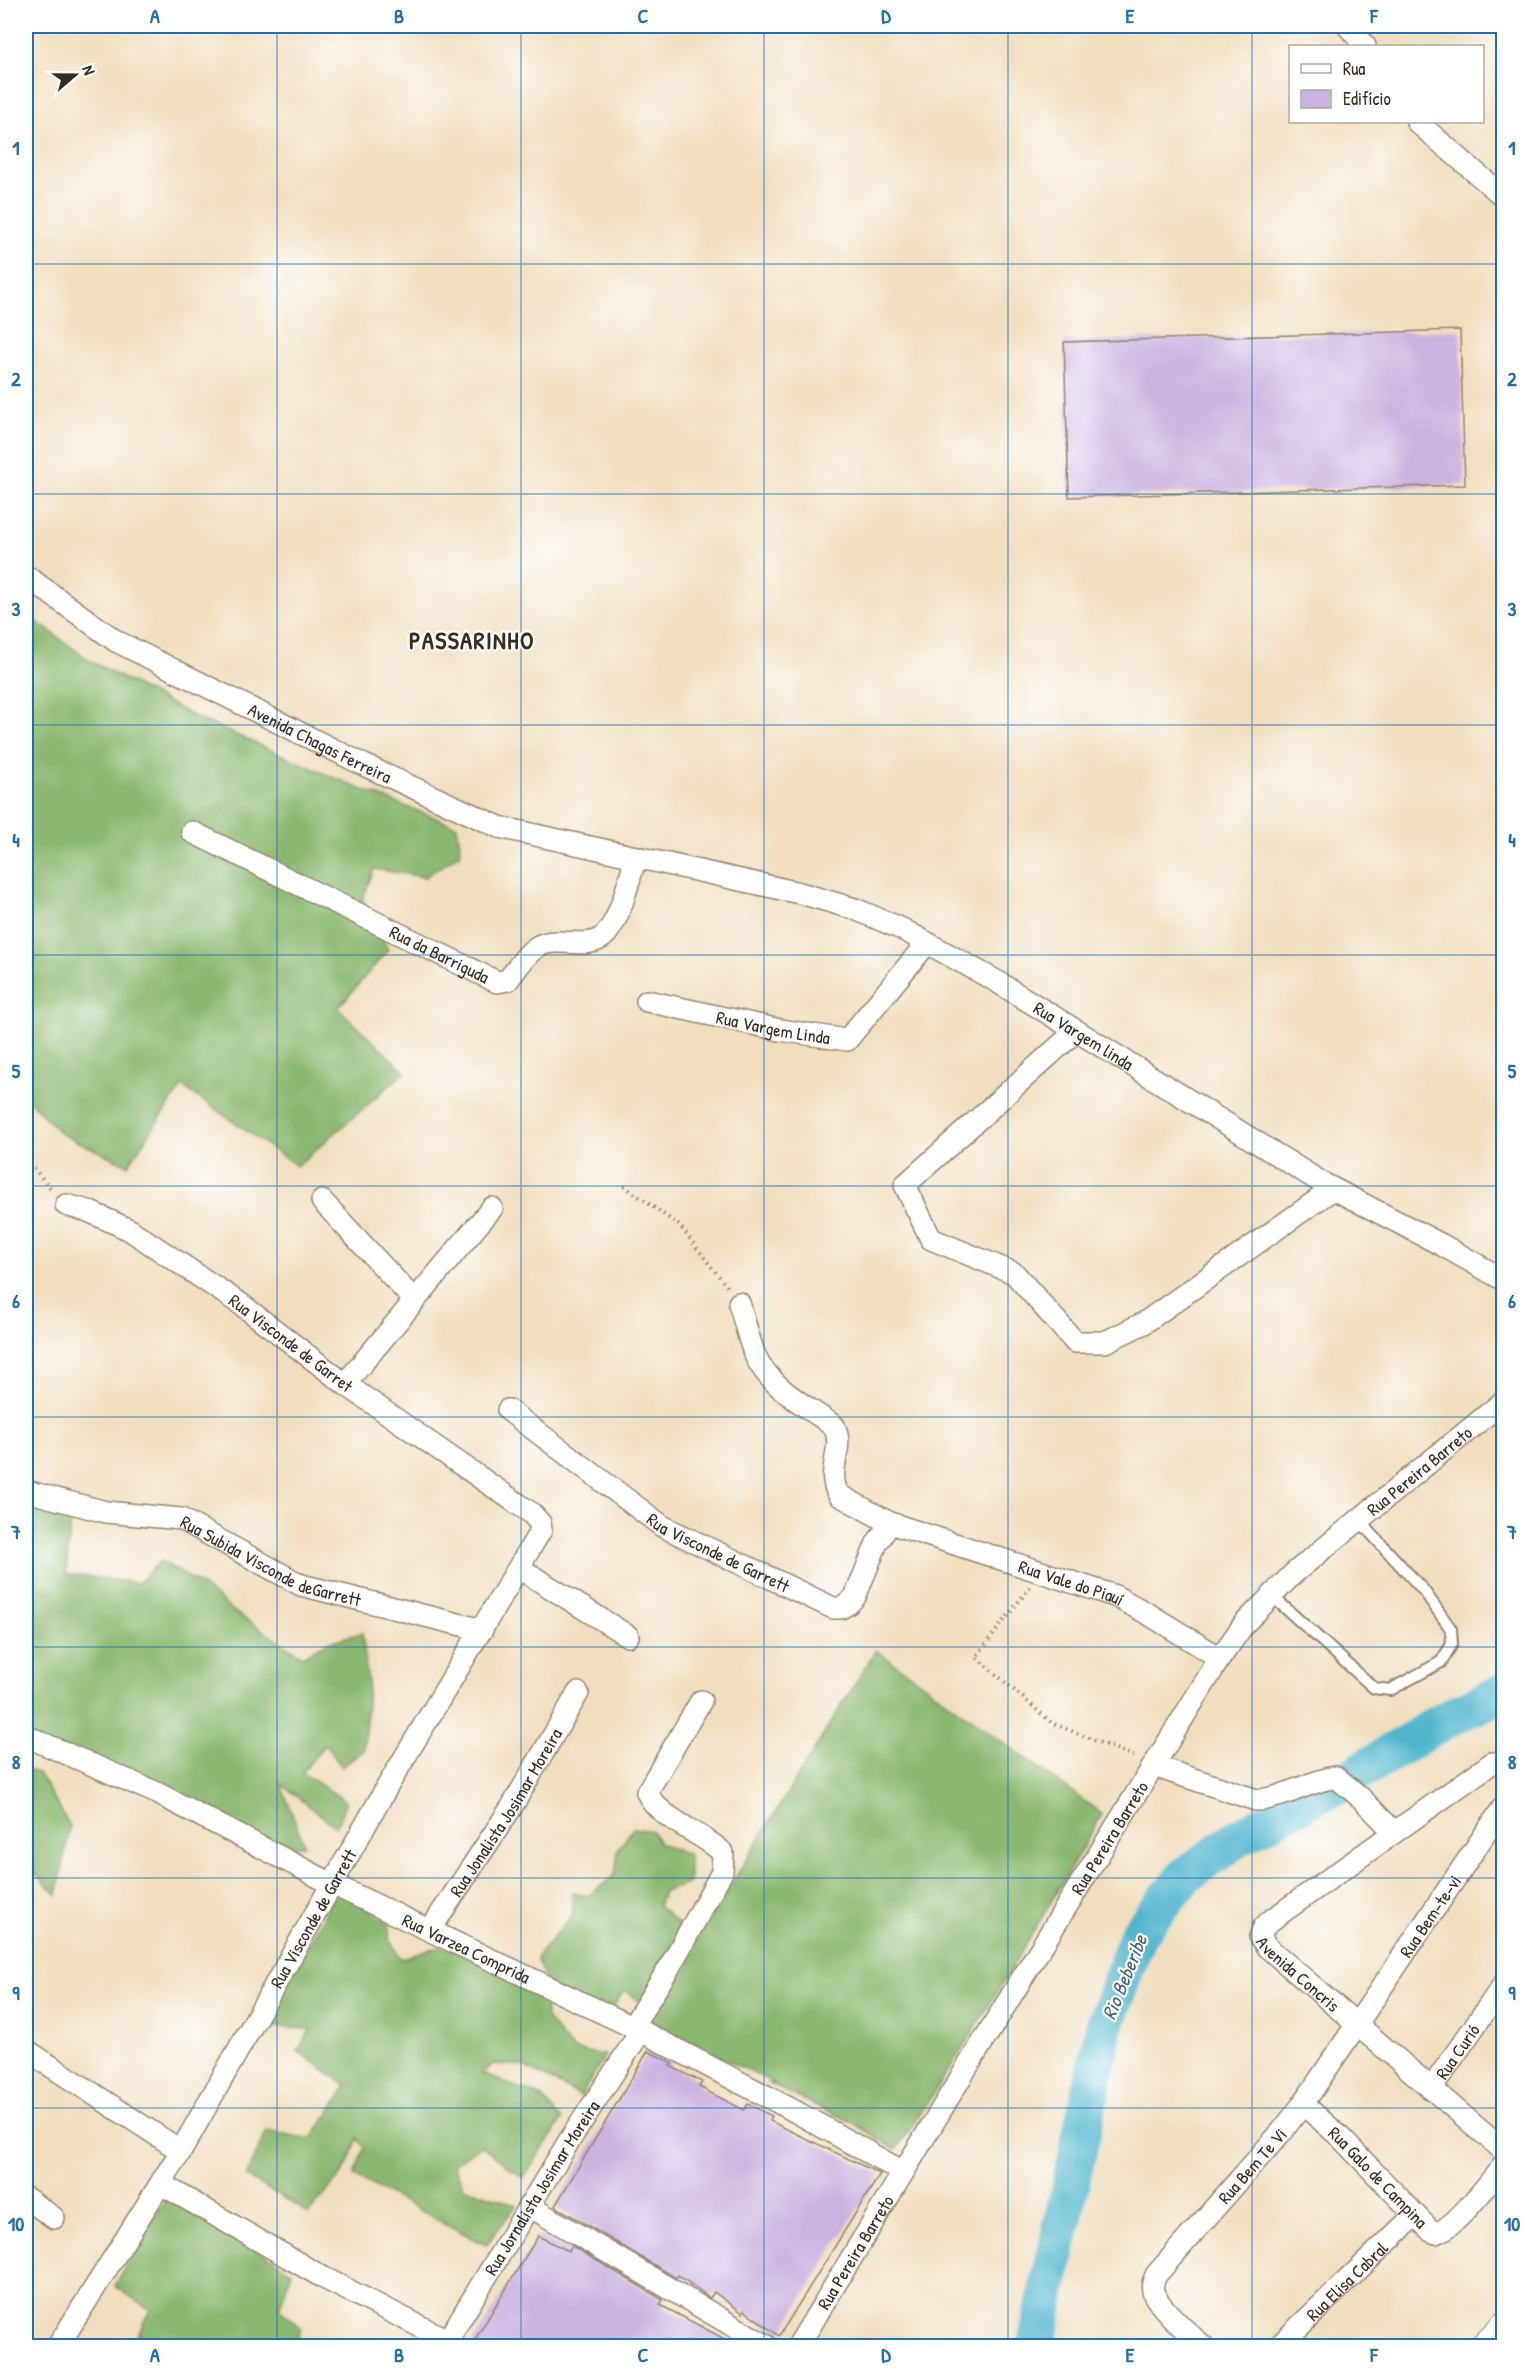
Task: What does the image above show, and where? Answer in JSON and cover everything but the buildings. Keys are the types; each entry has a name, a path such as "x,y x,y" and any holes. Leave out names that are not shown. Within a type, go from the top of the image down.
{"street":[{"path":"1348,26 1364,45"},
{"path":"1418,123 1503,196"},
{"name":"Avenida Chagas Ferreira","path":"26,576 116,641 364,765 499,827 636,857"},
{"name":"Rua da Barriguda","path":"192,832 497,982 508,980 531,952 543,944 590,942 605,936 616,917 636,857"},
{"name":"Rua Vargem linda","path":"636,857 726,875 855,909 902,929 996,981 1075,1032 1333,1189 1442,1245 1503,1280"},
{"name":"Rua Vargem Linda","path":"647,1001 780,1030 847,1040 927,943"},
{"path":"1075,1032 905,1185 931,1239 1014,1273 1075,1342 1105,1342 1144,1323 1333,1189"},
{"path":"322,1200 414,1300"},
{"name":"Rua Visconde de Garret","path":"66,1205 88,1210 130,1230 242,1305 345,1384 508,1496"},
{"path":"345,1384 492,1208"},
{"name":"Rua Vale do Piauí","path":"739,1303 755,1354 765,1372 781,1388 834,1426 838,1434 838,1446 832,1478 839,1495 900,1526 1115,1596 1220,1658"},
{"name":"Rua Pereira Barreto","path":"798,2346 1220,1658 1244,1624 1271,1595 1359,1519 1503,1401"},
{"name":"Rua Visconde de Garrett","path":"508,1410 662,1526 833,1608 841,1608 855,1597 877,1543 900,1526"},
{"name":"Rua Subida Visconde deGarrett","path":"26,1491 106,1512 181,1519 301,1586 482,1630"},
{"name":"Rua Visconde de Garrett","path":"58,2346 181,2151 393,1778 541,1530 540,1523 531,1513 508,1496"},
{"path":"519,1568 628,1636"},
{"name":"Rua Jonalista Josimar Moreira","path":"430,1930 511,1808 578,1693"},
{"path":"637,2029 722,1872 723,1853 713,1843 658,1809 651,1801 648,1792 700,1701"},
{"name":"Rua Varzea Comprida","path":"26,1736 157,1793 332,1884 637,2029 789,2108 903,2172"},
{"name":"Avenida Concris","path":"1498,1763 1394,1832 1270,1921 1264,1927 1260,1937 1267,1947 1503,2151"},
{"path":"1154,1766 1256,1800 1273,1799 1320,1779 1340,1778 1394,1832"},
{"name":"Rua Bem-te-vi","path":"1356,2024 1503,1806"},
{"name":"Rua Curió","path":"1431,2089 1503,1984"},
{"name":"Rua Bem Te Vi","path":"1198,2345 1154,2294 1152,2285 1156,2275 1283,2130 1356,2024"},
{"name":"Rua Jornalista Josimar Moreira","path":"445,2343 637,2029"},
{"path":"26,2050 181,2151"},
{"name":"Rua Galo de Campina","path":"1303,2104 1340,2137 1431,2231 1441,2232 1469,2205 1503,2165"},
{"path":"161,2184 324,2278 445,2343"},
{"path":"26,2198 54,2217"},
{"path":"529,2206 767,2346"},
{"name":"Rua Elisa Cabral","path":"1279,2346 1415,2215"},
{"path":"1483,2346 1503,2325"}],"lane":[{"path":"1271,1595 1374,1688 1390,1690 1441,1662 1452,1644 1451,1629 1424,1591 1359,1519"}],"path":[{"path":"26,1159 66,1205"},
{"path":"624,1186 680,1226 739,1303"},
{"path":"1041,1572 976,1657 1052,1723 1154,1766"}],"green space":[{"path":"26,614 92,662 197,718 358,788 457,826 461,853 425,877 374,869 362,900 388,950 338,1008 405,1072 297,1166 182,1086 128,1165 61,1134 26,1097"},
{"path":"26,1501 71,1513 66,1574 138,1583 161,1561 200,1584 233,1611 302,1656 331,1641 362,1633 368,1683 364,1750 342,1767 325,1744 302,1773 346,1801 336,1827 281,1784 304,1845 286,1849 26,1740"},
{"path":"876,1650 1102,1814 976,2026 896,2150 852,2122 769,2084 774,2083 646,2022"},
{"path":"26,1770 38,1773 70,1826 57,1895 26,1864"},
{"path":"633,1828 652,1831 659,1843 689,1855 689,1883 663,1892 658,1906 683,1928 641,2002 624,1990 614,2006 583,2003 548,1987 536,1958 573,1914 571,1893 588,1896 615,1875 618,1850"},
{"path":"339,1887 390,1925 389,1938 401,1959 429,1949 446,1947 546,1994 546,2017 564,2040 574,2050 605,2055 581,2096 524,2066 493,2064 482,2074 542,2097 562,2120 523,2178 481,2146 454,2164 463,2187 517,2205 486,2245 354,2176 364,2148 358,2138 345,2170 308,2214 246,2177 267,2131 312,2139 347,2086 298,2051 311,2029 273,2027 277,2004"},
{"path":"167,2197 292,2271 279,2309 301,2328 294,2346 132,2346 150,2310 115,2286 141,2236"}],"waterway":[{"name":"Rio Beberibe","path":"1036,2346 1104,2028 1138,1934 1185,1876 1239,1837 1341,1783 1445,1720 1504,1692"}],"district":[{"name":"PASSARINHO","path":"472,640"}]}
